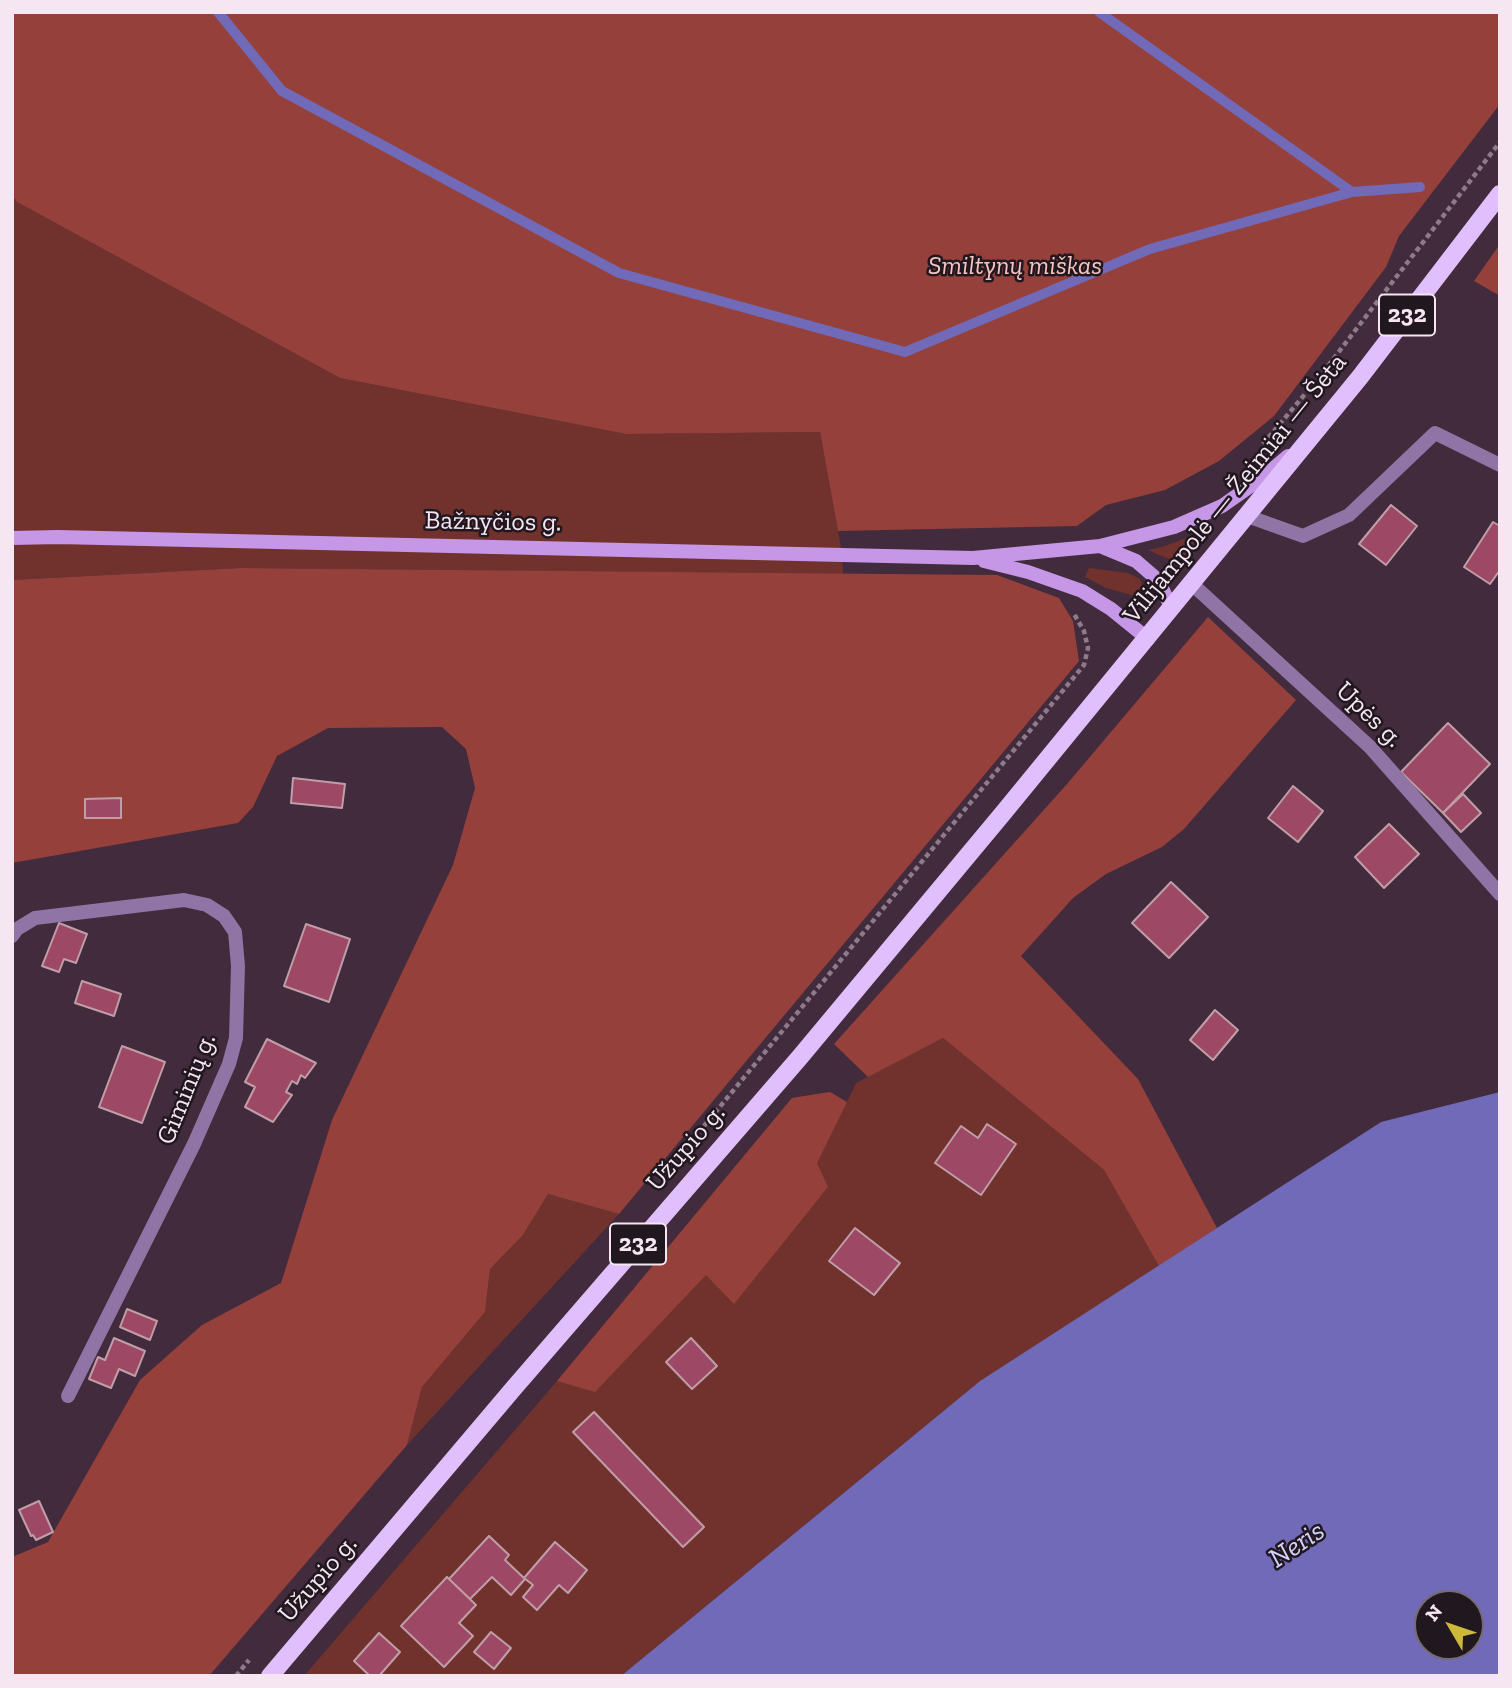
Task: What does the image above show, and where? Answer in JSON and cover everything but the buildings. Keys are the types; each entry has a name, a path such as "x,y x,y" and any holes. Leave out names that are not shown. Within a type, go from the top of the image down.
{"main road":[{"name":"Vilijampolė — Žeimiai — Šėta","path":"1004,812 1360,377 1500,194"},
{"path":"1100,546 1174,527 1222,506 1262,478 1313,435"},
{"name":"Bažnyčios g.","path":"12,538 973,558 1100,546 1136,561 1158,580 1172,609"},
{"name":"Bažnyčios g.","path":"973,558 1028,572 1074,588 1111,609 1148,639"},
{"name":"Užupio g.","path":"270,1676 800,1057 1004,812"}],"street":[{"path":"1247,516 1303,536 1349,515 1435,433 1500,465"},
{"name":"Upės g.","path":"1192,584 1370,747 1500,894"},
{"name":"Giminių g.","path":"12,936 17,929 35,918 184,900 207,905 224,916 235,932 238,966 236,1038 229,1064 194,1143 68,1396"}],"path":[{"path":"1259,450 1321,375 1500,142"},
{"path":"699,1132 1084,665 1088,648 1084,631 1074,614 1074,588"},
{"path":"236,1676 253,1656"}],"shaded area":[{"path":"12,195 17,202 340,378 626,434 820,432 842,553 843,574 241,568 12,580"},
{"path":"1203,532 1178,563 1148,550 1162,547"},
{"path":"1089,568 1128,573 1140,579 1145,592 1142,595 1131,595 1106,588 1085,577"},
{"path":"943,1038 1104,1170 1159,1266 980,1381 621,1676 304,1676 557,1381 792,1098 830,1092 847,1102 856,1083"},
{"path":"548,1194 619,1214 407,1445 422,1387 485,1312 490,1269 523,1235"}],"green space":[{"name":"Smiltynų miškas","path":"12,12 1500,12 1500,104 1399,236 1386,267 1274,416 1219,461 1165,490 1106,505 1077,526 838,531 820,432 626,434 340,378 17,202 12,195"},
{"path":"1500,244 1500,296 1474,281"},
{"path":"241,568 997,575 1059,598 1073,621 1079,661 619,1214 548,1194 523,1235 490,1269 485,1312 422,1387 407,1445 209,1676 12,1676 12,1557 48,1542 140,1380 202,1325 281,1283 332,1120 453,865 475,788 466,749 442,727 328,728 277,756 253,807 238,823 12,863 12,580"},
{"path":"1208,617 1296,700 1184,829 1162,847 1106,874 1073,898 1021,956 1138,1079 1217,1228 1159,1266 1104,1170 943,1038 868,1077 834,1044 1067,784"},
{"path":"830,1092 847,1102 817,1163 828,1187 734,1304 706,1275 595,1392 557,1381 792,1098"}],"water":[{"name":"Neris","path":"1500,1092 1500,1676 621,1676 980,1381 1381,1122"}],"waterway":[{"path":"218,12 282,91 619,273 905,352 1150,249 1352,192 1420,187"},
{"path":"1099,12 1352,192"}]}
